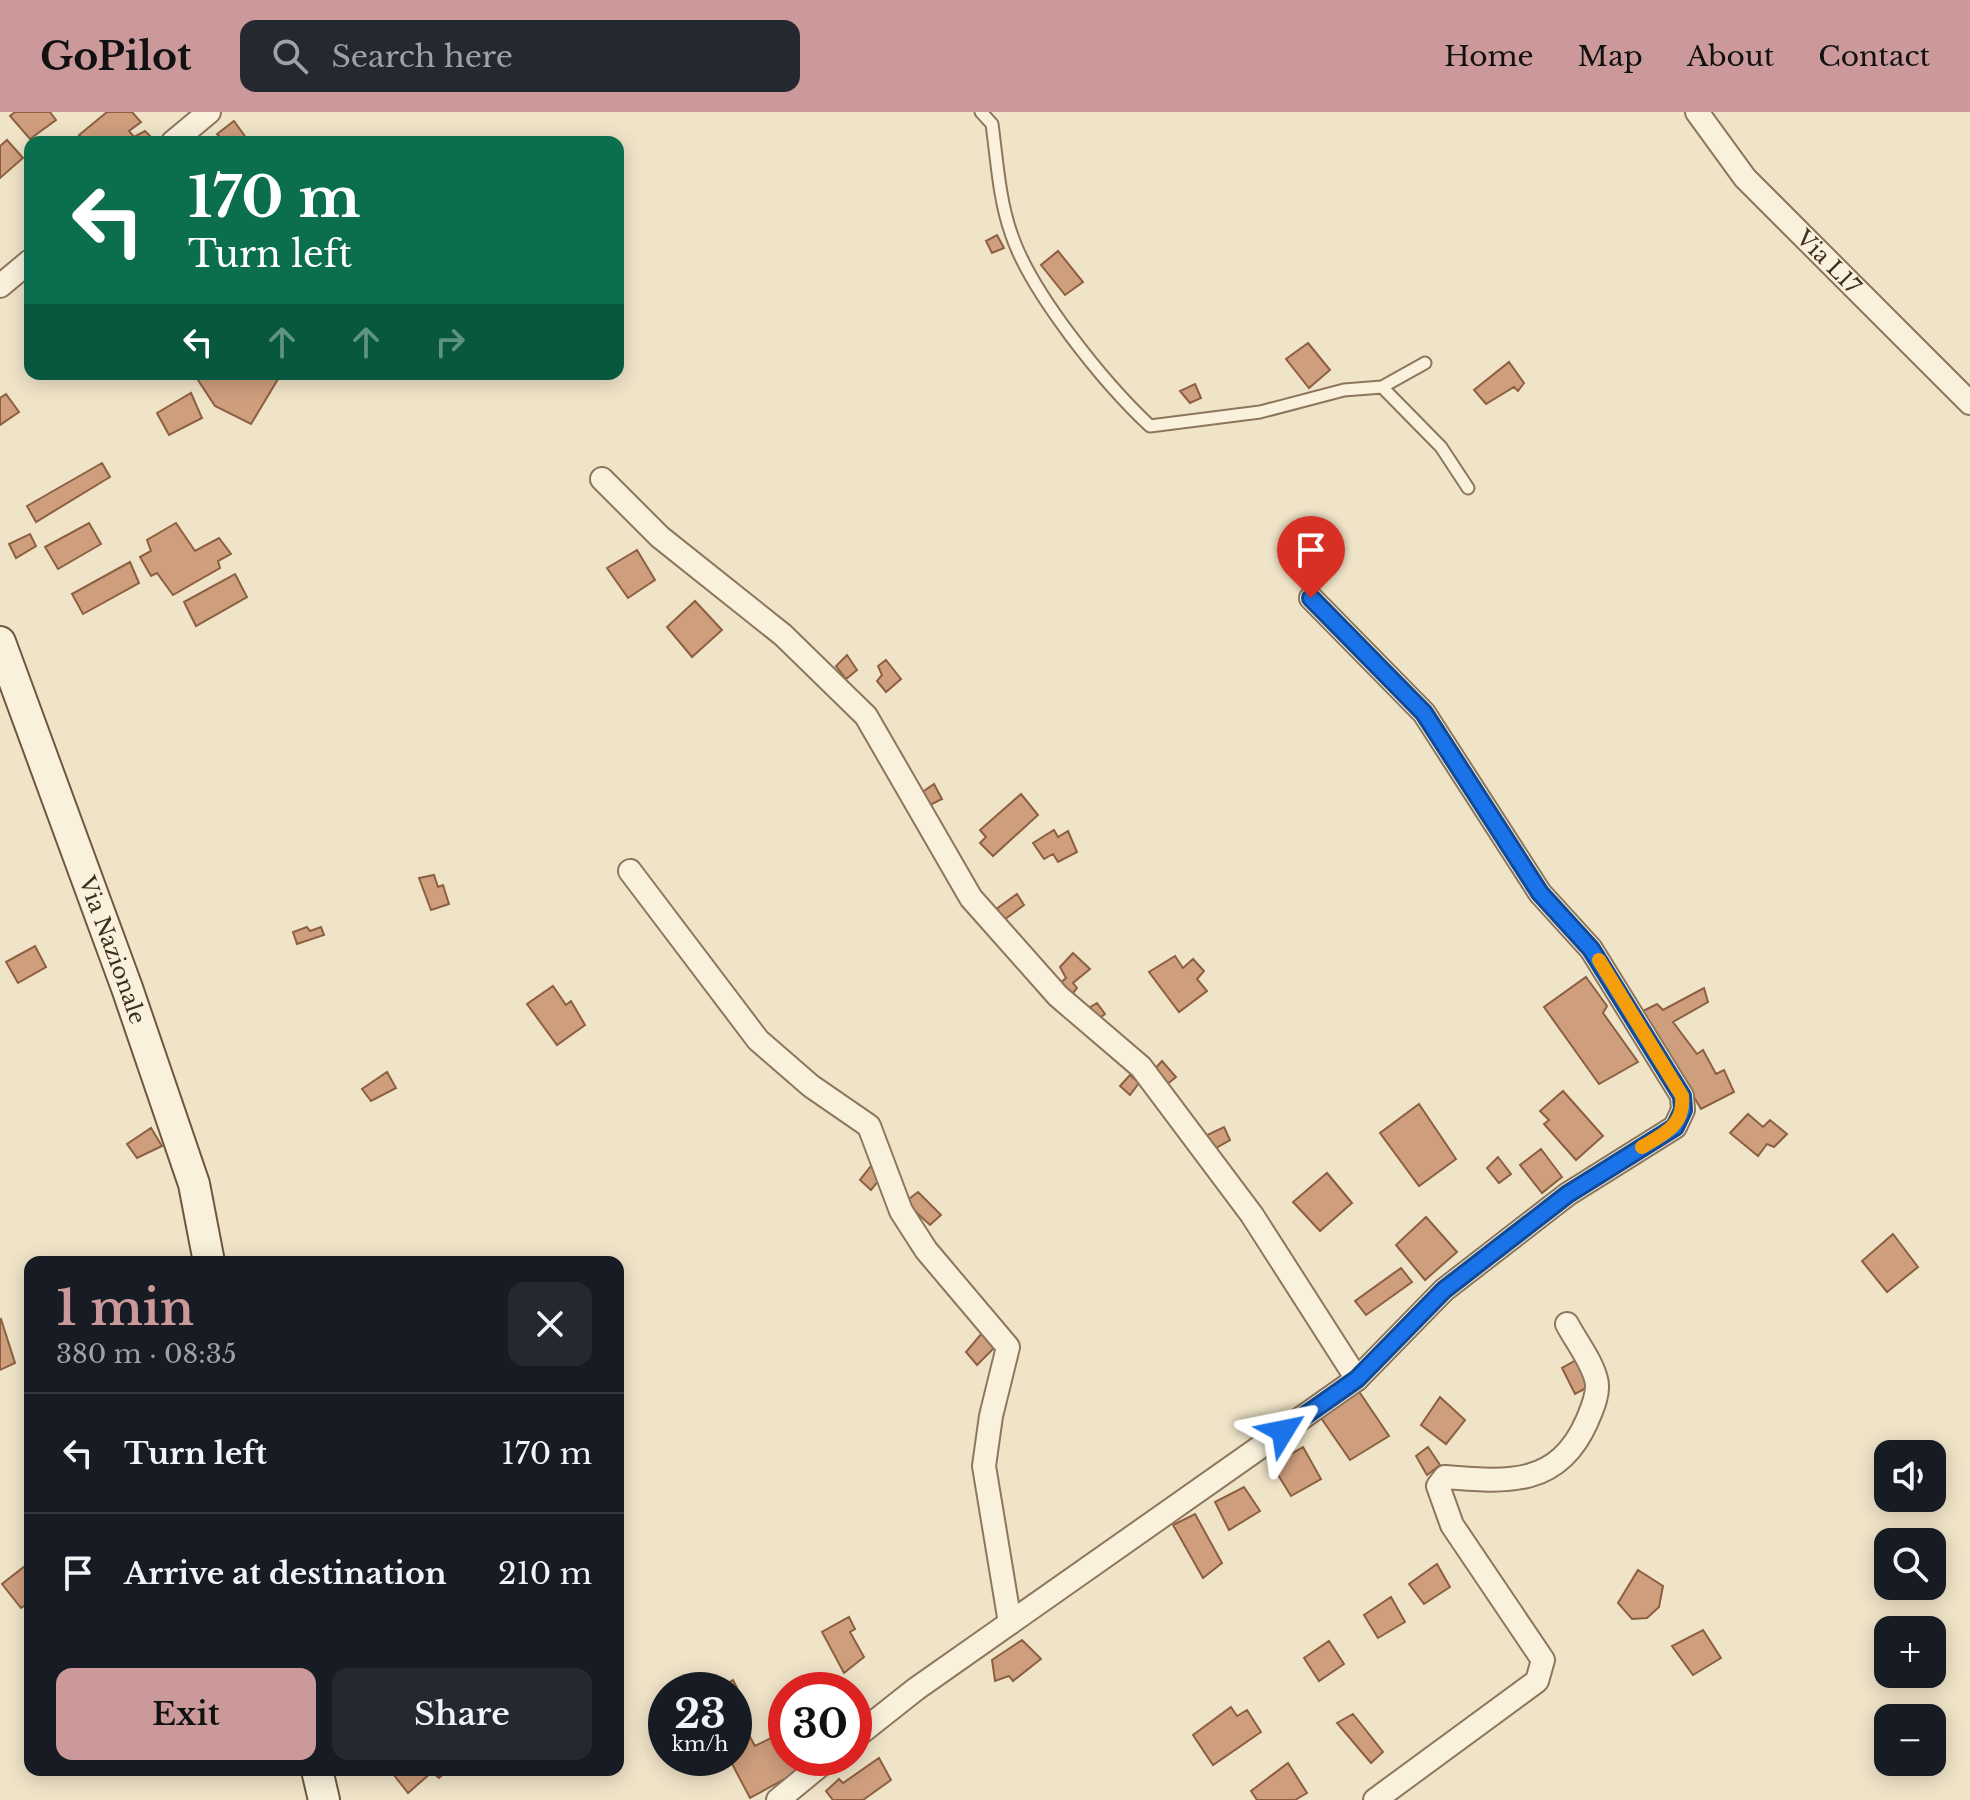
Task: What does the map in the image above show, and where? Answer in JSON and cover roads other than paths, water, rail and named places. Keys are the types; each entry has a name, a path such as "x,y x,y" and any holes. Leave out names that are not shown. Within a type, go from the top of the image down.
{"main road":[{"name":"Via Nazionale","path":"0,642 127,988 194,1184 208,1256"},
{"path":"318,1776 324,1800"}],"street":[{"path":"180,136 209,112"},
{"name":"Via L17","path":"1697,112 1745,178 1970,403"},
{"path":"0,286 24,266"},
{"path":"602,479 660,537 783,635 866,716 971,898 1058,996 1150,1078 1252,1215 1357,1379"},
{"path":"872,1725 1010,1623 1357,1379 1444,1290 1568,1194 1675,1127 1683,1110 1682,1096 1631,1009 1591,949 1540,893 1424,713 1311,598"},
{"path":"630,871 758,1040 811,1086 869,1126 901,1211 926,1250 1008,1347 991,1416 984,1466 1010,1623"},
{"path":"1375,1800 1537,1681 1543,1660 1452,1525 1438,1486 1445,1477 1502,1482 1556,1465 1575,1448 1595,1402 1597,1381 1567,1324"},
{"path":"778,1800 807,1776"}],"lane":[{"path":"981,112 992,124 1011,234 1044,297 1127,404 1150,426 1260,412 1344,390 1382,387 1425,363"},
{"path":"1382,387 1441,447 1468,488"}]}
